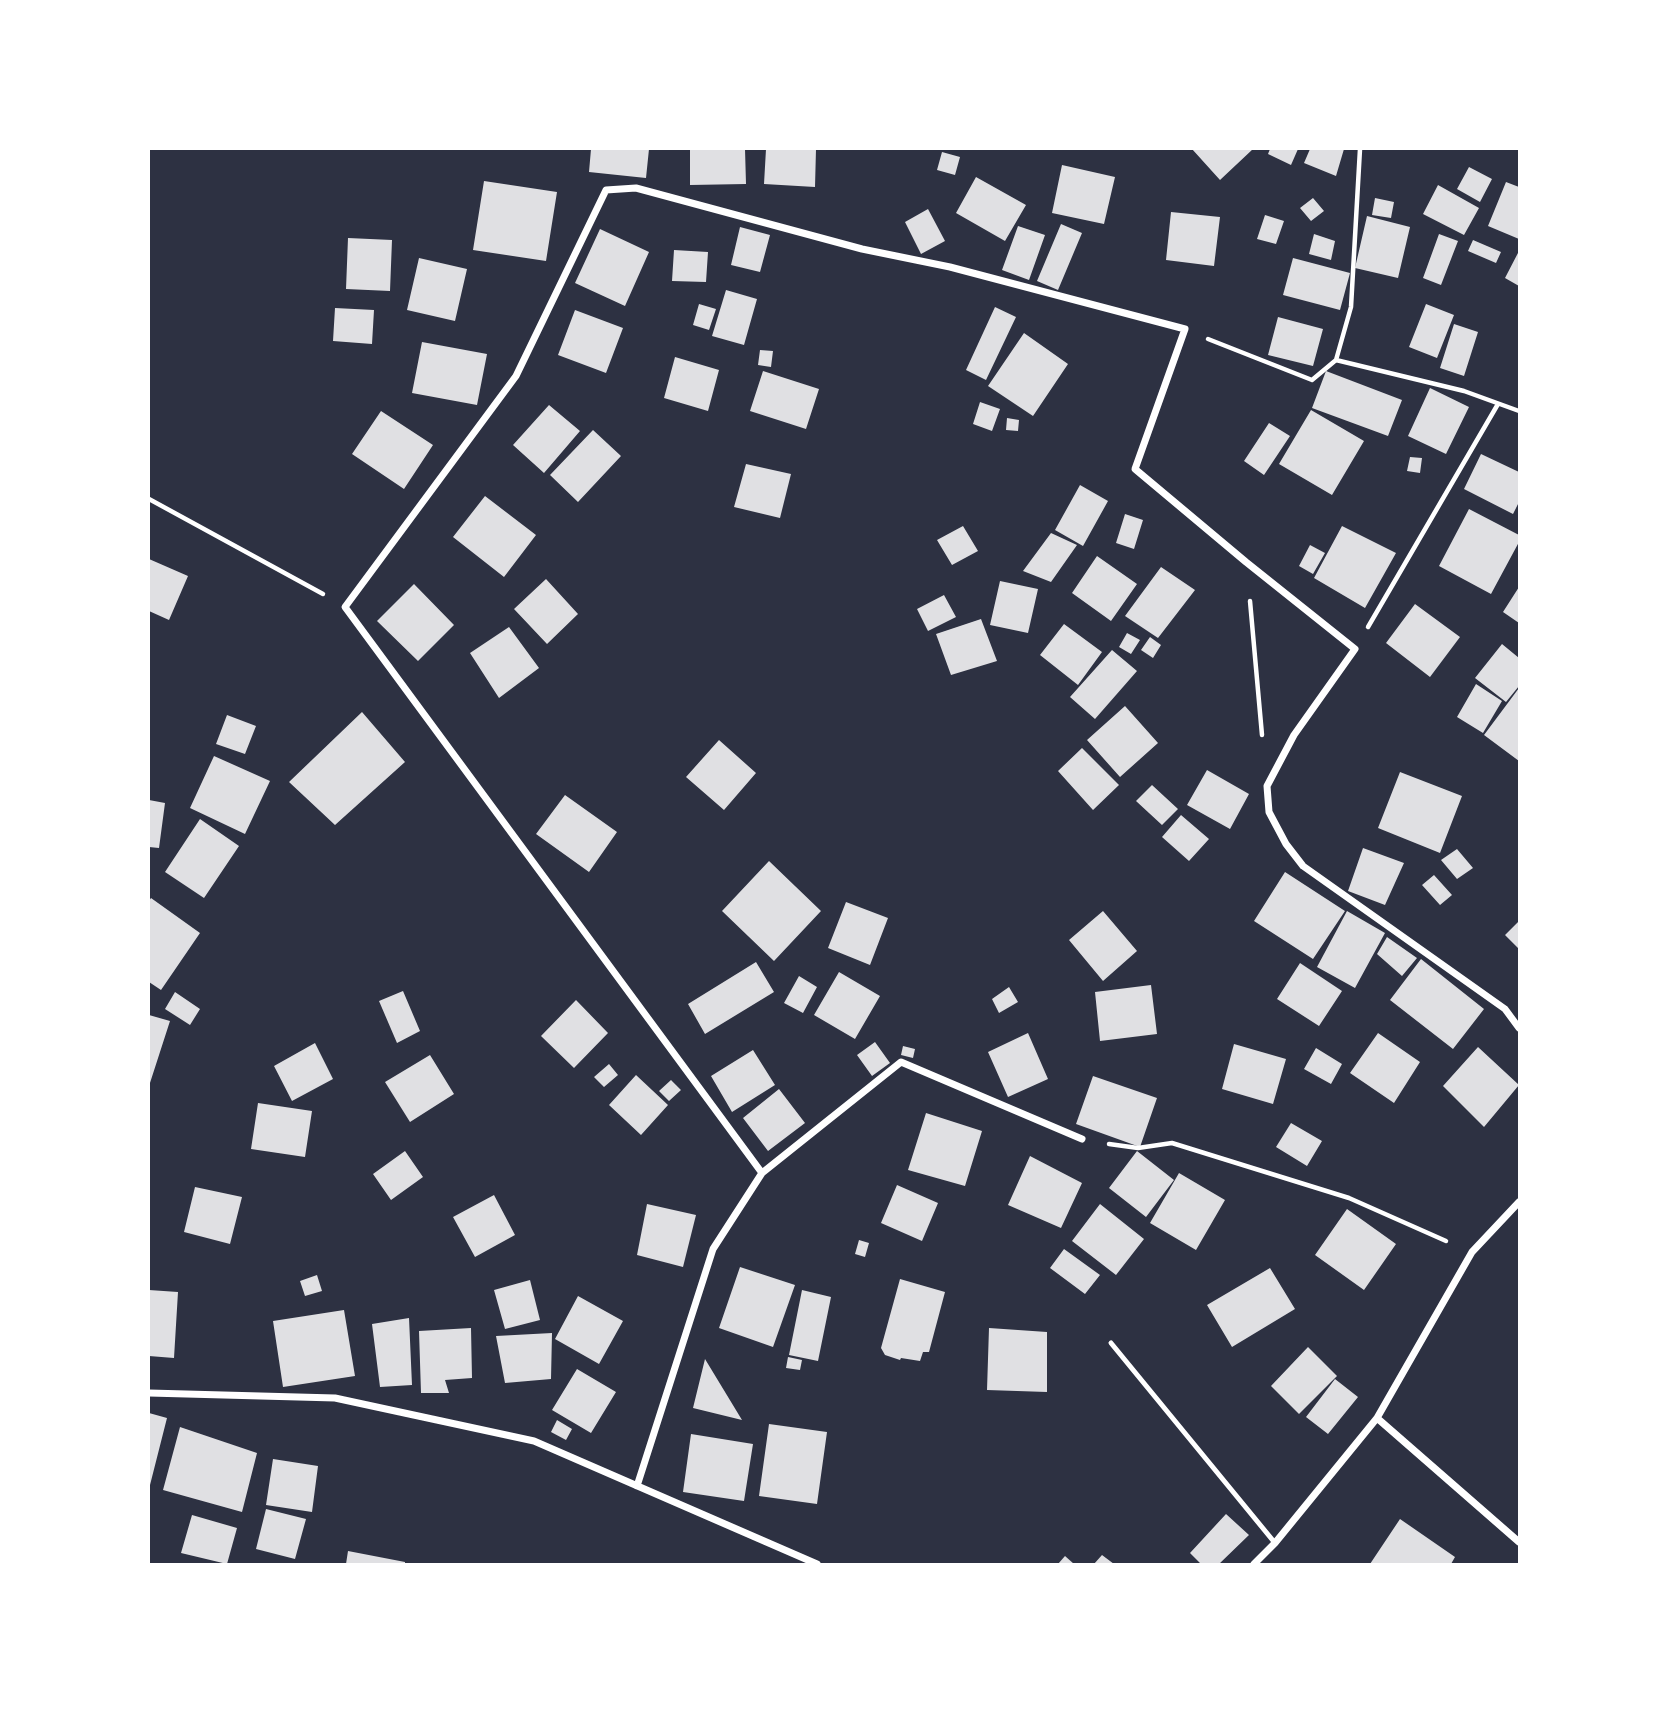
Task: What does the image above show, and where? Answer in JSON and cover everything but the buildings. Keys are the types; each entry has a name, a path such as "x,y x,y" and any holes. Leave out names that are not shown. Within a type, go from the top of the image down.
{"street":[{"path":"762,1172 345,607 516,376 606,190 636,188 862,249 950,267 1185,329 1135,469 1355,649 1294,735 1267,786 1269,812 1286,844 1304,866 1505,1009 1519,1028"},
{"path":"638,1486 713,1249 762,1172 901,1062 1082,1139"},
{"path":"1254,1564 1275,1543 1377,1418 1472,1252 1519,1202"},
{"path":"149,1393 335,1398 534,1441 817,1564"},
{"path":"1377,1418 1519,1542"}],"lane":[{"path":"1111,1343 1275,1543"}],"path":[{"path":"1185,329 1312,380 1336,360 1351,307 1360,149"},
{"path":"1336,360 1464,391 1519,411"},
{"path":"1355,649 1498,404"},
{"path":"149,499 345,607"},
{"path":"1246,562 1267,786"},
{"path":"1082,1139 1138,1148 1172,1143 1349,1198 1472,1252"}]}
